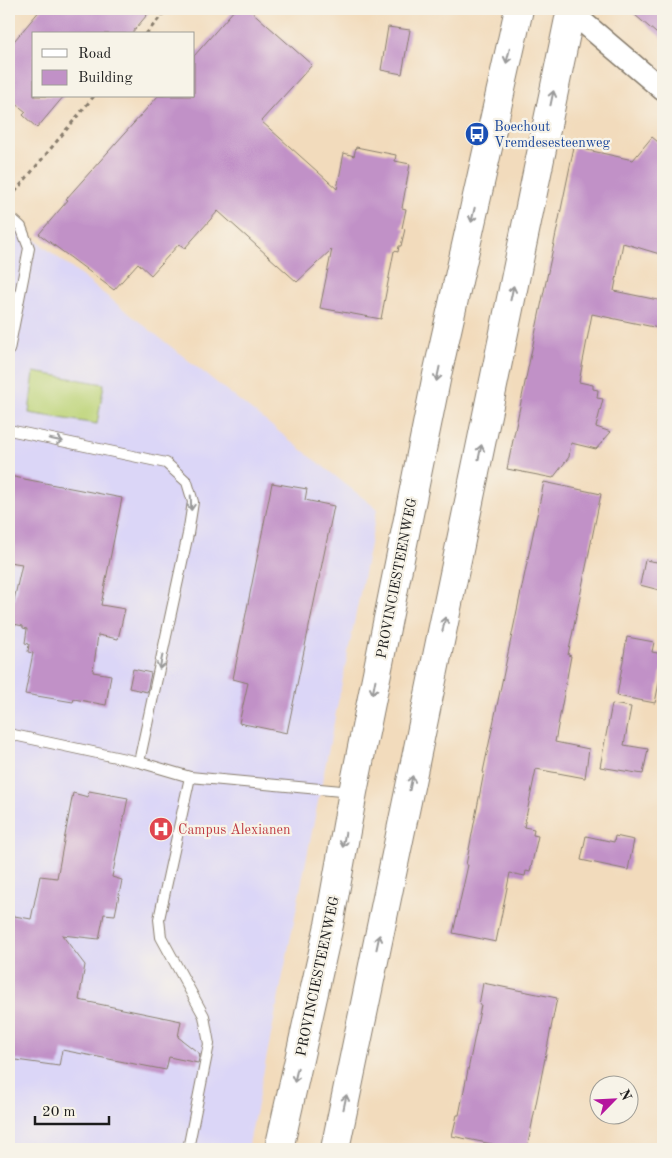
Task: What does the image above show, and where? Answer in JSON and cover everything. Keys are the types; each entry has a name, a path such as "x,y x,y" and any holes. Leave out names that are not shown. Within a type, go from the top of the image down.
{"main road":[{"name":"PROVINCIESTEENWEG","path":"279,1149 329,924 353,792 437,375 518,9"},
{"path":"335,1149 570,10"}],"street":[{"path":"570,10 663,90"}],"lane":[{"path":"9,216 20,227 29,248 9,350"},
{"path":"9,430 166,463 187,482 193,502 188,534 139,762"},
{"path":"9,734 139,762 190,777 353,792"},
{"path":"188,1149 209,1044 204,1016 161,937 159,919 190,777"}],"path":[{"path":"148,32 167,9"},
{"path":"9,200 92,98"},
{"path":"9,187 15,192"}],"shaded area":[{"name":"Campus Alexianen","path":"9,219 377,509 248,1149 9,1149"}],"green space":[{"path":"34,372 104,384 97,424 29,413"}],"building":[{"path":"41,9 152,9 133,32 32,32 32,98 62,98 37,128 23,115 26,112 9,98 9,47"},
{"path":"235,9 249,9 312,65 261,121 337,189 344,153 354,156 356,147 396,155 395,161 410,164 402,208 406,209 402,228 405,229 398,252 394,251 381,319 320,308 332,249 297,282 218,211 185,248 179,244 151,275 138,263 114,290 39,234 68,200 66,199 156,98 195,98 195,55"},
{"path":"628,9 663,9 663,39"},
{"path":"388,27 410,30 402,74 381,70"},
{"path":"652,137 663,146 663,255 623,243 614,291 663,301 663,329 592,314 579,382 593,385 593,389 598,390 597,398 603,399 596,427 611,432 596,449 571,443 569,457 553,478 507,469 574,147 633,160"},
{"path":"9,476 122,498 101,605 125,609 118,639 98,635 93,672 111,675 106,705 74,699 73,702 25,694 33,653 28,652 29,644 25,643 27,629 23,628 23,626 9,623 22,564 9,562"},
{"path":"544,482 601,494 568,655 571,656 555,742 589,749 585,778 536,769 524,827 534,829 533,835 538,836 530,872 526,871 525,876 510,873 496,942 453,933 468,865 466,865 483,772"},
{"path":"272,483 307,489 305,500 334,506 287,733 239,723 248,683 233,679"},
{"path":"645,560 663,563 663,591 640,585"},
{"path":"627,637 654,642 652,652 663,654 655,703 617,696"},
{"path":"133,669 151,673 147,692 129,688"},
{"path":"612,704 631,707 624,745 648,749 643,774 600,767"},
{"path":"89,791 128,798 112,877 122,880 115,915 104,914 99,939 62,935 85,965 79,1000 181,1021 178,1037 200,1054 198,1063 169,1057 166,1070 62,1050 59,1066 9,1059 9,915 31,919 40,876 57,878 73,793 88,797"},
{"path":"586,836 614,842 615,836 634,840 628,870 581,860"},
{"path":"483,983 557,998 527,1149 517,1149 452,1136 457,1115 459,1115 481,1005 479,1005"}],"place":[{"name":"Boechout Vremdesesteenweg","path":"477,134"},
{"name":"Campus Alexianen","path":"161,829"}]}
